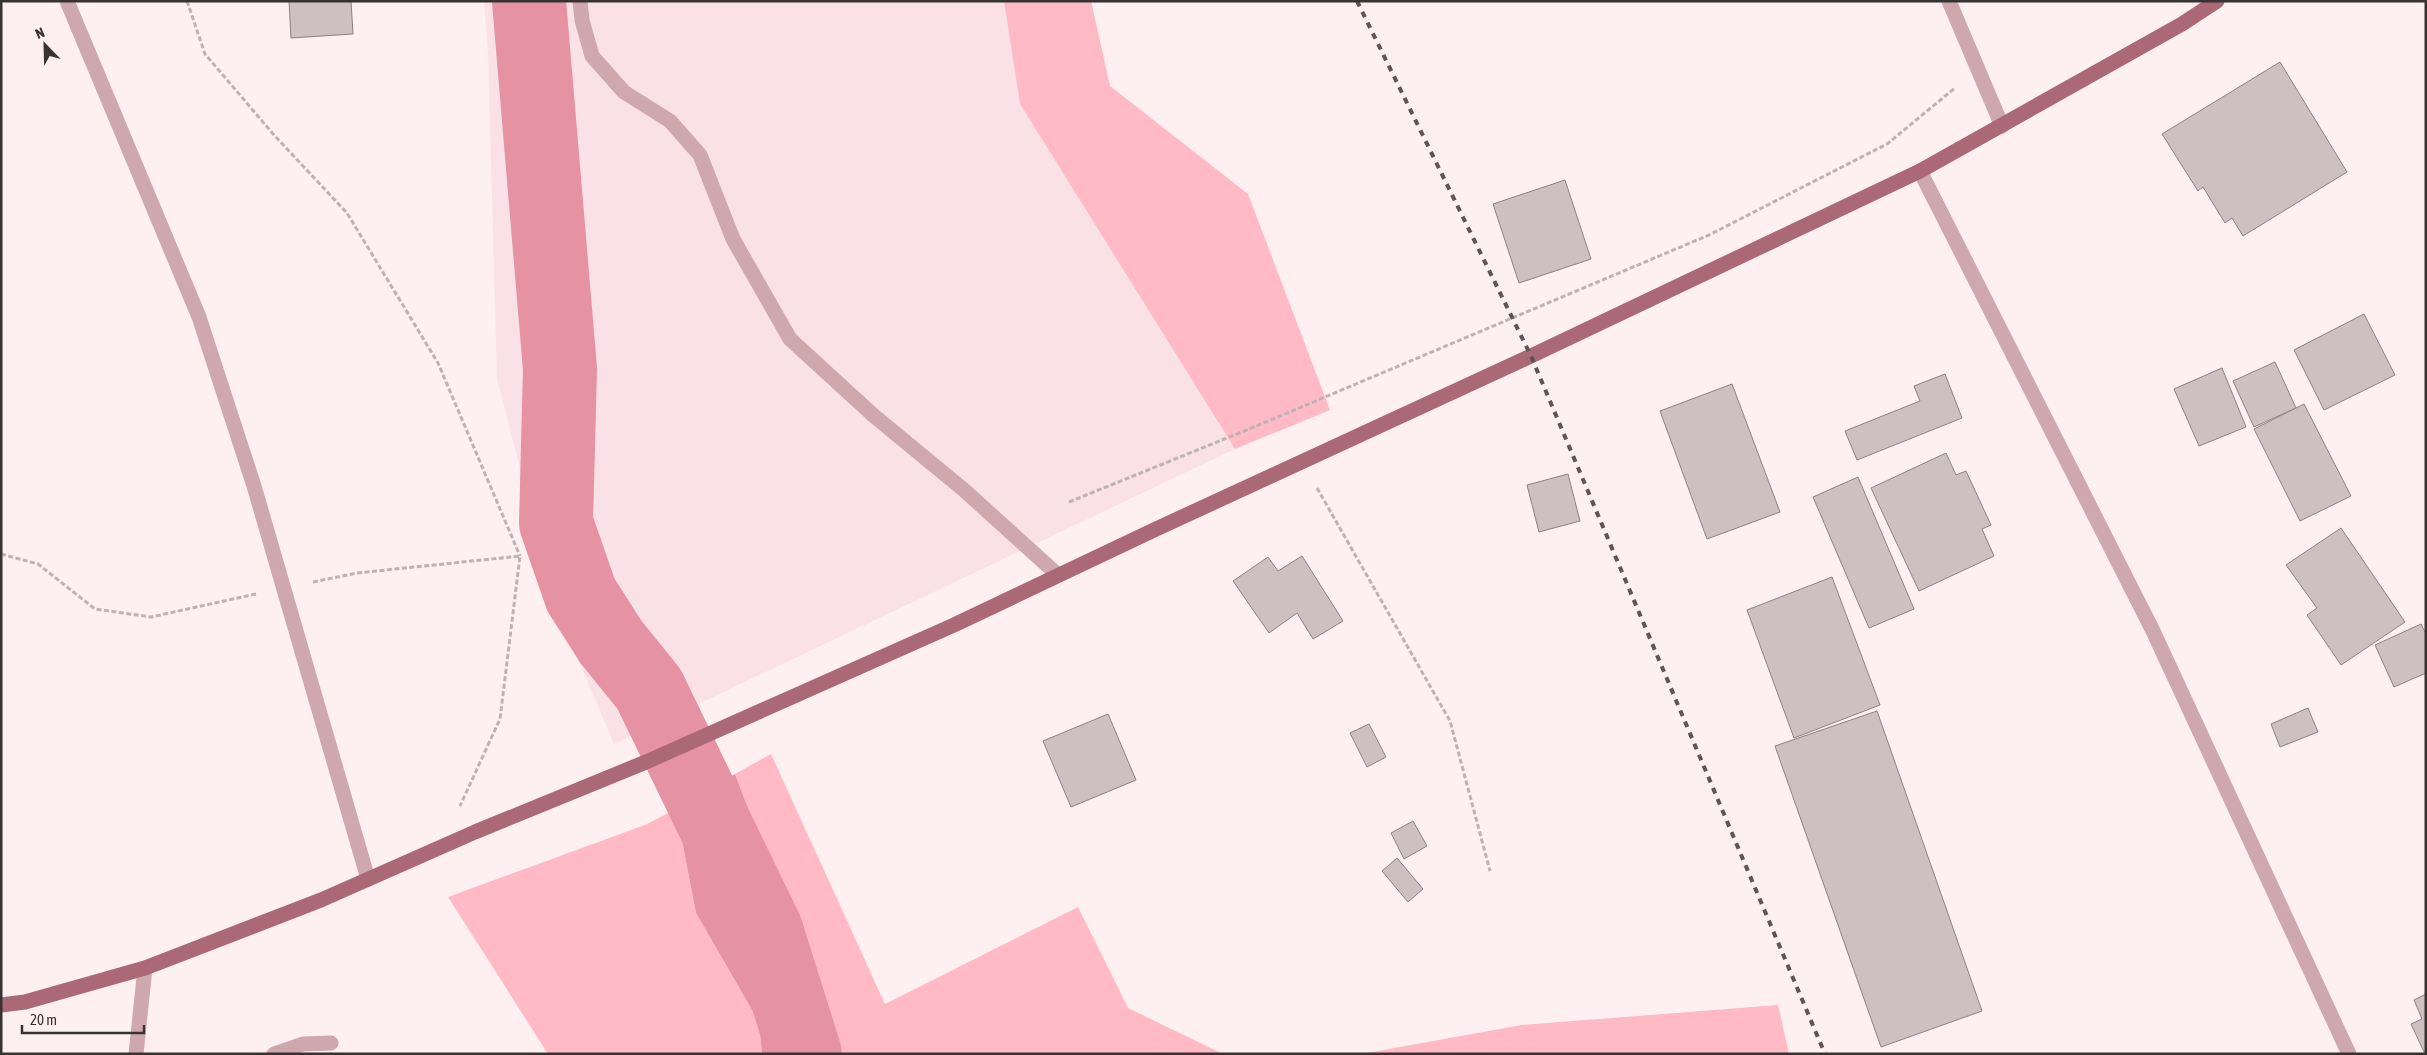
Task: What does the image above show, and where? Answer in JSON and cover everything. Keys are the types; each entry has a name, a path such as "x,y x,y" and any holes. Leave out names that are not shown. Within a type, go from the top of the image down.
{"main road":[{"path":"1,1005 25,1002 145,968 368,879 717,732 1531,356 1920,171 2182,24 2217,1"}],"street":[{"path":"67,1 198,317 254,486 368,879"},
{"path":"580,1 582,20 592,56 624,92 670,121 700,154 733,239 790,339 873,415 964,490 1058,576"},
{"path":"1949,1 2002,126"},
{"path":"1920,171 2153,631 2349,1054"},
{"path":"136,1054 145,968"},
{"path":"274,1054 303,1044 331,1043"}],"path":[{"path":"188,1 205,54 274,135 347,214 438,363 520,556 500,719 441,847"},
{"path":"1069,502 1254,428 1709,235 1887,144 1979,69"},
{"path":"1302,461 1450,721 1490,871"},
{"path":"1,554 38,564 95,608 104,610 151,616 263,593"},
{"path":"310,583 357,573 520,556"}],"shaded area":[{"path":"484,1 1004,1 1020,104 1235,449 614,744 554,603 497,378 488,50"},
{"path":"1004,1 1091,1 1110,86 1248,194 1330,410 1235,449 1020,104"},
{"path":"771,754 885,1004 1078,907 1128,1008 1223,1054 838,1054 831,1027 735,774"},
{"path":"735,774 831,1027 838,1054 762,1054 759,1022 696,913 676,809"},
{"path":"676,809 696,913 759,1022 762,1054 548,1054 448,897 645,825"},
{"path":"1778,1005 1789,1054 1361,1054 1522,1025"}],"building":[{"path":"289,1 351,1 353,34 291,38"},
{"path":"2280,62 2347,172 2243,236 2232,218 2225,223 2203,187 2198,191 2162,134"},
{"path":"1565,180 1591,259 1519,283 1493,204"},
{"path":"2364,314 2395,375 2324,410 2294,350"},
{"path":"2275,362 2296,408 2254,427 2233,381"},
{"path":"2222,368 2246,427 2199,446 2174,389"},
{"path":"1945,374 1962,418 1857,460 1845,431 1920,401 1914,386"},
{"path":"1732,384 1780,512 1707,539 1660,411"},
{"path":"2304,404 2351,496 2300,521 2254,429"},
{"path":"1946,453 1956,475 1966,471 1991,525 1982,529 1994,556 1919,591 1871,488"},
{"path":"1568,474 1580,521 1539,532 1527,485"},
{"path":"1858,477 1914,609 1869,628 1813,497"},
{"path":"2341,528 2405,622 2341,665 2307,615 2317,608 2286,565"},
{"path":"1302,556 1343,621 1313,639 1297,613 1269,633 1233,581 1268,557 1278,571"},
{"path":"1832,577 1880,705 1794,738 1747,610"},
{"path":"2421,624 2426,634 2426,673 2394,687 2375,645"},
{"path":"2308,708 2318,732 2280,747 2271,724"},
{"path":"1877,711 1982,1011 1881,1047 1775,746"},
{"path":"1108,714 1136,780 1071,807 1043,741"},
{"path":"1369,724 1386,757 1367,767 1350,733"},
{"path":"1413,821 1427,846 1404,859 1391,833"},
{"path":"1397,858 1423,889 1408,902 1382,871"},
{"path":"2426,994 2425,1054 2411,1024 2422,1019 2414,1000"}],"waterway":[{"path":"529,1 560,369 556,523 581,595 611,642 649,689 766,930 805,1054"}],"railway":[{"path":"1357,1 1531,356 1825,1054"}]}
